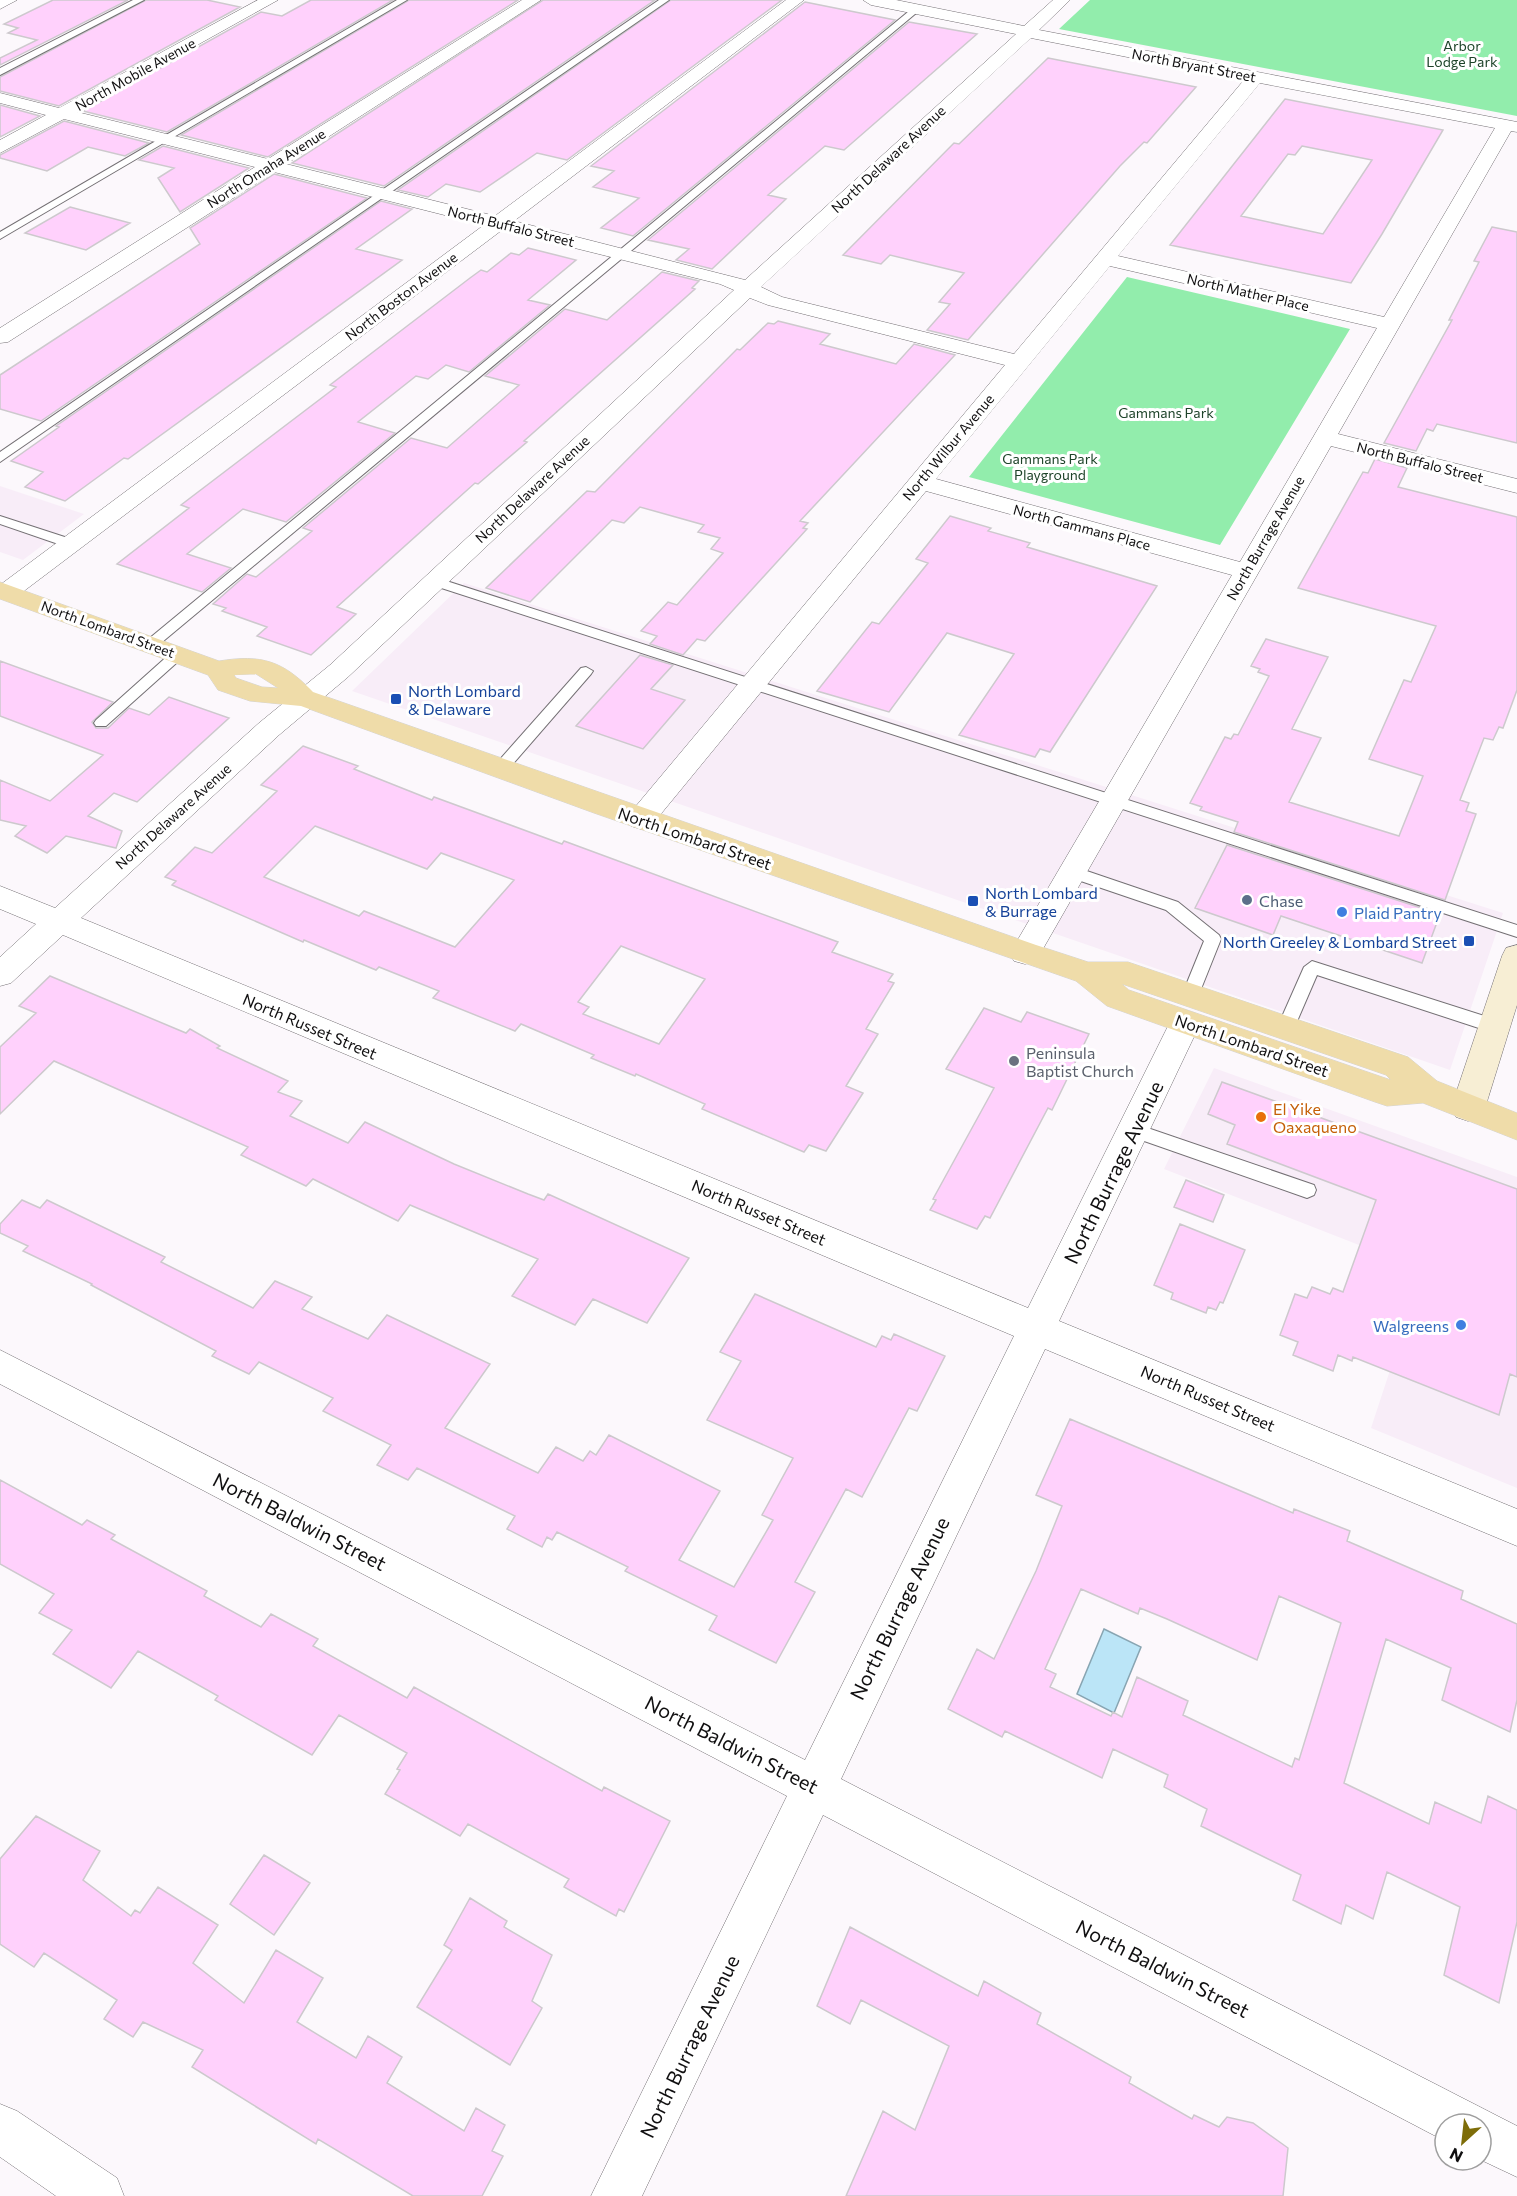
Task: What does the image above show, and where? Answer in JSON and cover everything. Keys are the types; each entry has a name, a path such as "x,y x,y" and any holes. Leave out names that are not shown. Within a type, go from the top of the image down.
{"main road":[{"name":"North Lombard Street","path":"4,591 217,669 227,684 259,695 304,698 640,819 1087,973 1119,998 1286,1028 1397,1066 1425,1090 1517,1127"},
{"name":"North Lombard Street","path":"1188,1009 1387,1093 1425,1090"}],"street":[{"path":"0,4 9,0"},
{"name":"North Mobile Avenue","path":"0,147 270,0"},
{"name":"North Omaha Avenue","path":"0,337 533,0"},
{"name":"North Boston Avenue","path":"4,591 72,544 796,0"},
{"name":"North Bryant Street","path":"872,0 1511,126"},
{"name":"North Delaware Avenue","path":"0,975 304,698 339,671 747,288 1061,1"},
{"name":"North Wilbur Avenue","path":"640,819 1256,77"},
{"name":"North Buffalo Street","path":"0,98 727,280 775,301 1019,362"},
{"name":"North Burrage Avenue","path":"1025,953 1245,571 1511,126"},
{"name":"North Mather Place","path":"1105,260 1391,325"},
{"name":"North Buffalo Street","path":"1324,437 1517,486"},
{"name":"North Gammans Place","path":"920,482 1245,571"},
{"name":"North Russet Street","path":"0,897 1037,1326 1517,1528"},
{"path":"1468,1108 1517,956"},
{"name":"North Burrage Avenue","path":"616,2196 1133,1130 1188,1009"},
{"name":"North Baldwin Street","path":"0,1366 1439,2112"},
{"path":"0,2128 99,2196"},
{"path":"1493,2140 1517,2152"}],"lane":[{"path":"0,72 140,0"},
{"path":"0,236 403,0"},
{"path":"0,458 665,0"},
{"path":"150,645 917,9"},
{"path":"0,520 72,544"},
{"path":"435,581 1112,802 1517,931"},
{"path":"101,723 177,655"},
{"path":"500,769 586,671"},
{"path":"1072,872 1172,906 1213,939 1188,1009"},
{"path":"1286,1028 1311,967 1494,1026"},
{"path":"1133,1130 1307,1190"}],"shaded area":[{"path":"0,486 84,514 23,560 0,552"},
{"path":"464,583 1503,913 1450,1070 352,691"},
{"path":"1214,1068 1517,1177 1517,1488 1371,1428 1423,1270 1164,1169"}],"green space":[{"name":"Arbor Lodge Park","path":"1090,0 1517,0 1517,116 1059,29"},
{"name":"Gammans Park","path":"1127,277 1350,329 1220,545 969,477"}],"water":[{"path":"1104,1629 1141,1647 1114,1713 1077,1694"}],"building":[{"path":"53,0 128,0 0,65 0,58 37,40 8,33 18,28 4,24"},
{"path":"146,0 207,0 240,7 59,106 0,91 0,77"},
{"path":"311,0 393,0 167,132 83,111 261,12 282,16"},
{"path":"409,0 518,0 268,157 181,135"},
{"path":"543,0 655,0 384,186 292,163"},
{"path":"671,0 782,0 567,160 537,153 480,192 446,184 428,197 398,190"},
{"path":"805,2 895,20 633,236 601,228 639,198 593,187 614,171 591,166"},
{"path":"909,22 977,34 844,150 825,146 768,195 786,199 712,269 676,260 689,249 648,240"},
{"path":"1048,58 1196,87 1147,143 1144,142 1120,166 968,340 927,330 950,304 939,302 964,273 890,255 881,264 843,255 954,143 959,144"},
{"path":"1285,99 1443,130 1351,283 1170,245","holes":["1302,146 1372,160 1323,234 1241,216 1288,154 1295,155"]},
{"path":"0,105 40,116 0,137"},
{"path":"64,121 149,143 125,156 88,147 47,171 0,158 0,155"},
{"path":"163,146 249,168 180,212 158,178 174,168 139,160"},
{"path":"274,174 367,198 41,421 0,409 0,375 200,244 190,228"},
{"path":"381,201 412,209 356,249 402,260 128,459 124,458 65,501 25,487 43,472 11,461 59,427 56,426"},
{"path":"70,207 130,223 86,250 25,233"},
{"path":"1492,227 1517,232 1517,443 1437,424 1433,431 1427,429 1416,451 1384,443 1452,320 1449,320 1479,262 1474,261"},
{"path":"528,248 576,260 528,300 550,305 469,372 446,365 428,379 416,376 358,422 395,433 286,522 243,509 187,554 231,568 202,592 117,564 189,508 181,505 336,387 330,385 481,270 487,272 511,253 519,255"},
{"path":"662,272 699,281 692,288 695,289 524,441 527,442 478,484 475,483 337,607 356,614 311,655 257,636 267,627 222,611 226,608 213,604 247,574 256,577 312,531 303,528 411,438 447,448 519,385 485,376 565,309 607,320"},
{"path":"778,321 830,334 820,344 896,364 914,344 955,355 800,521 808,523 803,528 807,529 705,641 697,639 683,655 650,644 657,636 641,631 668,602 677,605 723,553 711,549 720,538 698,532 704,525 640,507 624,523 612,520 530,602 486,588 587,491 595,492 737,349 740,350 768,323 774,324"},
{"path":"1375,459 1407,468 1398,487 1517,517 1517,690 1503,728 1499,727 1493,740 1484,738 1460,800 1469,803 1466,811 1476,814 1445,900 1234,832 1238,822 1200,810 1202,807 1190,803 1225,737 1231,739 1234,734 1238,735 1269,676 1258,672 1260,669 1251,666 1266,639 1328,657 1292,729 1321,738 1289,802 1399,836 1423,776 1369,759 1404,680 1411,682 1436,626 1298,588 1363,472 1368,473"},
{"path":"950,516 991,528 988,531 1030,543 1027,547 1157,586 1050,752 1040,749 1035,757 959,735 1014,654 947,633 889,712 817,691 872,622 879,624 928,563 916,559"},
{"path":"640,655 673,665 651,689 685,700 643,749 576,726"},
{"path":"0,661 113,702 92,722 96,728 108,728 129,708 149,715 169,697 229,718 137,802 114,793 88,816 122,831 116,848 66,836 47,853 15,836 26,826 0,820 0,780 50,801 103,755 0,716"},
{"path":"303,746 358,766 354,769 432,800 434,797 562,844 564,841 838,942 832,952 893,974 888,981 894,983 866,1029 878,1034 846,1086 863,1093 826,1151 809,1145 804,1152 702,1109 705,1104 636,1074 635,1076 591,1058 594,1055 521,1024 515,1031 433,998 439,991 379,967 376,970 304,940 303,942 172,885 176,881 165,877 195,847 212,853 277,791 261,785","holes":["315,826 427,869 441,853 514,880 455,947 364,911 359,916 264,877","621,946 705,979 659,1044 583,1014 589,1007 578,1002"]},
{"path":"1227,845 1440,914 1422,963 1281,916 1273,935 1195,908"},
{"path":"50,976 186,1033 190,1029 220,1046 217,1048 288,1081 278,1092 302,1101 290,1116 348,1143 365,1122 454,1164 528,1194 544,1200 548,1194 689,1258 647,1323 593,1299 575,1325 512,1296 538,1259 410,1205 398,1221 313,1179 306,1186 241,1155 248,1147 54,1061 0,1114 0,1047 36,1013 19,1006"},
{"path":"984,1008 1021,1022 1027,1012 1089,1034 1052,1110 1048,1108 990,1218 985,1216 977,1229 930,1210 936,1200 933,1199 994,1088 946,1069"},
{"path":"1222,1082 1517,1189 1517,1377 1510,1374 1499,1415 1353,1357 1352,1361 1338,1355 1333,1371 1293,1355 1298,1342 1280,1335 1295,1294 1307,1298 1312,1287 1330,1294 1333,1288 1343,1292 1376,1200 1227,1144 1235,1125 1208,1114"},
{"path":"1186,1180 1224,1195 1213,1222 1174,1207"},
{"path":"22,1200 40,1208 47,1200 165,1257 161,1262 253,1308 275,1281 312,1297 302,1309 368,1339 387,1315 490,1364 445,1428 538,1473 556,1447 583,1461 590,1451 596,1455 609,1435 720,1491 679,1560 734,1587 773,1520 762,1515 793,1458 707,1420 741,1361 720,1352 755,1294 876,1347 882,1336 891,1340 894,1334 945,1356 917,1411 909,1408 862,1497 846,1489 795,1582 815,1592 776,1663 709,1630 717,1616 625,1571 628,1567 557,1532 552,1540 547,1537 542,1547 507,1529 515,1516 417,1468 408,1480 377,1465 391,1445 323,1411 333,1398 259,1362 249,1374 212,1356 216,1351 92,1284 23,1251 28,1246 0,1233 0,1224"},
{"path":"1180,1224 1245,1250 1223,1303 1220,1302 1216,1310 1208,1307 1206,1313 1171,1299 1173,1293 1154,1285"},
{"path":"1070,1419 1293,1513 1294,1509 1350,1531 1347,1541 1463,1591 1461,1599 1517,1624 1517,1700 1510,1732 1442,1700 1451,1668 1386,1639 1344,1783 1429,1824 1435,1802 1481,1823 1488,1796 1517,1810 1517,1922 1499,2003 1444,1975 1460,1907 1387,1872 1373,1919 1346,1905 1341,1924 1293,1900 1301,1875 1201,1826 1207,1809 1164,1787 1168,1775 1113,1749 1102,1778 1005,1731 1002,1737 948,1709 977,1649 994,1659 1036,1571 1062,1506 1036,1495","holes":["1081,1589 1138,1614 1140,1608 1257,1660 1279,1596 1341,1623 1299,1760 1295,1758 1292,1767 1183,1715 1188,1701 1137,1677 1122,1717 1113,1712 1111,1716 1050,1687 1056,1674 1045,1669"]},
{"path":"0,1480 82,1525 87,1520 115,1535 111,1539 207,1591 204,1596 261,1627 271,1614 318,1639 313,1646 407,1698 414,1687 602,1791 604,1787 670,1821 624,1912 619,1909 616,1916 564,1887 569,1879 468,1824 460,1836 385,1794 400,1770 397,1769 407,1753 339,1715 312,1755 215,1700 218,1696 138,1651 111,1688 53,1654 72,1630 39,1613 54,1594 0,1564"},
{"path":"36,1816 100,1851 83,1880 131,1916 135,1910 140,1913 158,1887 218,1925 193,1963 244,2003 276,1950 323,1978 297,2022 356,2058 368,2036 402,2057 387,2083 464,2131 476,2108 505,2125 492,2151 503,2156 482,2196 413,2196 318,2139 316,2144 192,2067 203,2050 143,2022 133,2037 104,2019 117,2000 44,1953 34,1967 0,1944 0,1859"},
{"path":"264,1855 310,1883 274,1935 230,1904"},
{"path":"470,1898 507,1921 504,1927 552,1955 532,2001 542,2008 510,2065 417,2007 452,1950 444,1945"},
{"path":"850,1927 978,1996 984,1981 1041,2013 1037,2024 1131,2077 1129,2083 1192,2119 1194,2115 1219,2127 1227,2117 1253,2123 1288,2148 1283,2196 846,2196 883,2111 915,2130 949,2046 861,2000 850,2024 817,2006"}],"place":[{"name":"North Lombard & Delaware","path":"396,699"},
{"name":"Chase","path":"1247,900"},
{"name":"North Lombard & Burrage","path":"973,901"},
{"name":"Plaid Pantry","path":"1342,912"},
{"name":"North Greeley & Lombard Street","path":"1469,941"},
{"name":"Peninsula Baptist Church","path":"1014,1061"},
{"name":"El Yike Oaxaqueno","path":"1261,1117"},
{"name":"Walgreens","path":"1461,1325"}],"park label":[{"name":"Gammans Park Playground","path":"1050,466"}]}
